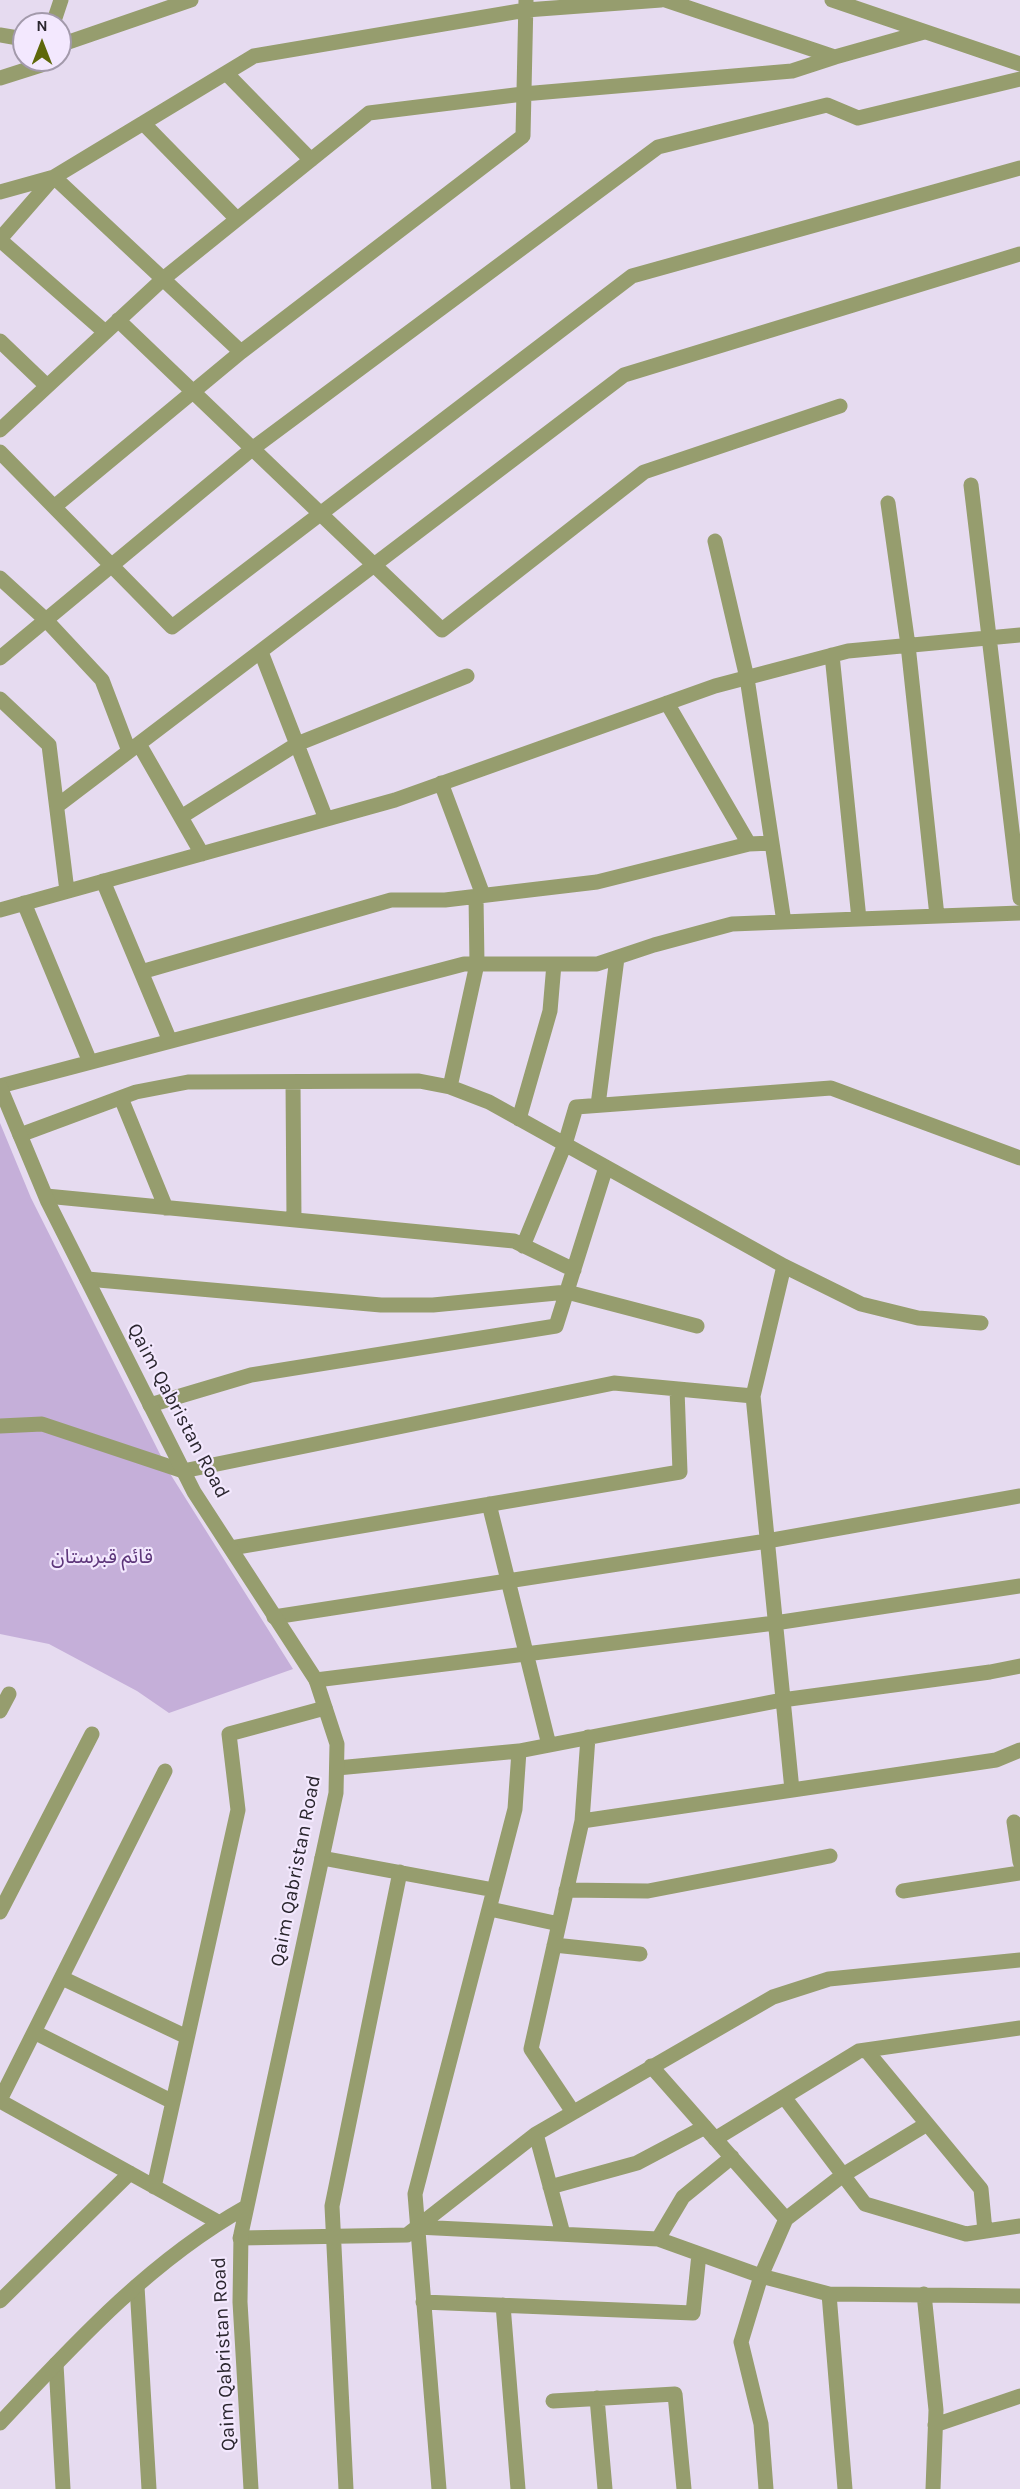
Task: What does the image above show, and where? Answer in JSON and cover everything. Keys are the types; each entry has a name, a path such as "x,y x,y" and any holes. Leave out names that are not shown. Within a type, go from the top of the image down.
{"street":[{"path":"72,41 191,0"},
{"path":"0,192 54,177 254,56 526,5 663,0 834,57"},
{"path":"832,0 1020,64"},
{"path":"54,507 241,352 524,136 526,5"},
{"path":"0,430 163,279 369,113 524,94 792,71 924,32"},
{"path":"0,78 18,72"},
{"path":"226,73 311,159"},
{"path":"0,658 252,448 658,147 827,105 858,118 1020,79"},
{"path":"143,123 237,219"},
{"path":"0,452 172,627 632,276 1020,168"},
{"path":"54,177 241,352"},
{"path":"54,177 0,240 105,332"},
{"path":"57,806 624,375 1020,254"},
{"path":"118,320 442,630 644,472 840,406"},
{"path":"0,341 47,386"},
{"path":"971,485 1020,898"},
{"path":"888,503 908,645 937,916"},
{"path":"715,541 747,678 784,922"},
{"path":"0,578 45,620 102,680 134,748 181,817 201,854"},
{"path":"0,910 395,800 667,703 832,655 848,651 1020,635"},
{"path":"261,652 326,819"},
{"path":"832,655 859,919"},
{"path":"181,817 297,744 466,676"},
{"path":"0,699 49,745 67,891"},
{"path":"667,703 748,843"},
{"path":"441,783 479,896 477,964 450,1087"},
{"path":"141,972 391,900 445,900 597,882 748,843 771,843"},
{"path":"103,881 170,1041"},
{"path":"24,903 90,1062"},
{"path":"0,1086 464,964 597,964 708,929 732,924 1020,913"},
{"path":"598,1105 617,958"},
{"path":"519,1119 549,1011 554,964"},
{"path":"20,1135 136,1092 188,1082 419,1081 450,1087 489,1102 784,1266 861,1304 918,1318 981,1323"},
{"path":"293,1082 294,1220"},
{"name":"Qaim Qabristan Road","path":"0,1086 45,1196 183,1471 194,1492 316,1680 337,1744 336,1792 240,2238 240,2302 251,2489"},
{"path":"523,1246 565,1144 576,1107 831,1088 1020,1158"},
{"path":"121,1098 166,1208"},
{"path":"150,1405 250,1375 556,1326 606,1167"},
{"path":"45,1196 514,1241 574,1270"},
{"path":"784,1266 753,1396 792,1790"},
{"path":"87,1279 381,1305 433,1305 567,1292 697,1326"},
{"path":"0,1426 42,1424 183,1471 614,1383 753,1396"},
{"path":"231,1548 680,1472 677,1389"},
{"path":"274,1617 767,1541 1020,1496"},
{"path":"489,1504 549,1745"},
{"path":"316,1680 775,1623 1020,1586"},
{"path":"337,1768 519,1751 782,1700 1020,1666"},
{"path":"0,1711 9,1694"},
{"path":"154,2187 238,1810 229,1734 325,1708"},
{"path":"0,1912 92,1734"},
{"path":"573,2112 531,2049 582,1821 588,1737"},
{"path":"582,1821 996,1760 1020,1750"},
{"path":"439,2489 415,2194 515,1809 519,1751"},
{"path":"165,1771 0,2101 218,2222"},
{"path":"1014,1822 1020,1862"},
{"path":"566,1890 648,1891 830,1856"},
{"path":"322,1858 494,1890"},
{"path":"346,2489 332,2206 400,1872"},
{"path":"903,1891 1020,1873"},
{"path":"490,1908 559,1924"},
{"path":"554,1945 640,1954"},
{"path":"240,2238 406,2235 536,2134 773,1996 829,1979 1020,1960"},
{"path":"62,1978 187,2037"},
{"path":"716,2139 859,2051 1020,2028"},
{"path":"34,2032 173,2102"},
{"path":"866,2050 981,2188 985,2231"},
{"path":"651,2066 786,2219"},
{"path":"784,2097 865,2205 966,2234 1020,2226"},
{"path":"766,2489 761,2424 741,2342 761,2276 786,2219 843,2175 927,2124"},
{"path":"550,2187 637,2163 705,2127"},
{"path":"536,2134 562,2234"},
{"path":"658,2239 683,2196 732,2157"},
{"path":"0,2301 130,2173"},
{"path":"0,2423 82,2336 160,2265 218,2222 246,2207"},
{"path":"417,2227 658,2239 761,2276 829,2294 1020,2296"},
{"path":"423,2302 693,2313 699,2254"},
{"path":"137,2286 149,2489"},
{"path":"829,2294 845,2489"},
{"path":"924,2294 936,2410 933,2489"},
{"path":"502,2306 518,2489"},
{"path":"56,2364 63,2489"},
{"path":"553,2402 675,2394 684,2489"},
{"path":"935,2425 1020,2396"},
{"path":"597,2398 605,2489"}],"green space":[{"name":"قائم قبرستان","path":"0,1123 31,1198 169,1472 293,1669 169,1713 137,1691 49,1644 0,1634"}]}
